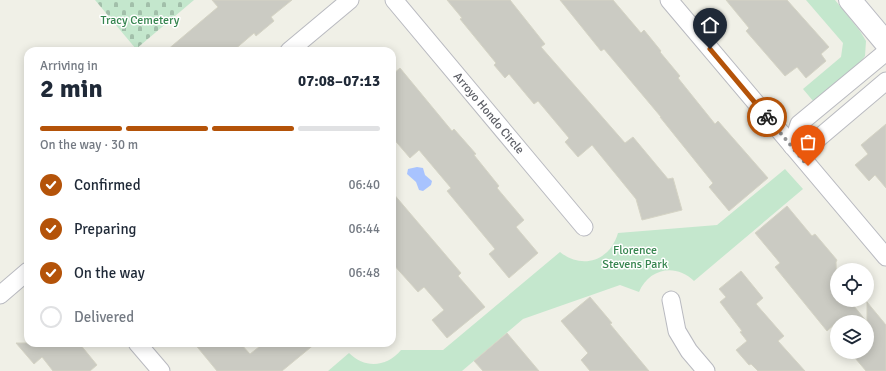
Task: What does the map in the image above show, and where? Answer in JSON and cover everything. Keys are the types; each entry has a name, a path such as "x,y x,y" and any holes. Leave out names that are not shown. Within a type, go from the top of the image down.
{"main road":[{"path":"850,0 886,42"}],"street":[{"path":"294,47 350,0"},
{"name":"Arroyo Hondo Circle","path":"394,0 584,227"},
{"path":"669,0 886,257"},
{"path":"792,146 799,124 886,52"},
{"path":"792,146 814,142 886,81"},
{"path":"0,295 24,274"},
{"path":"671,300 677,331 689,351 706,371"},
{"path":"140,347 161,371"}],"green space":[{"name":"Tracy Cemetery","path":"95,0 194,0 138,47 134,47"},
{"path":"806,0 835,0 860,31 866,41 865,56 858,65 814,102 803,89 841,57 843,43"},
{"name":"Florence Stevens Park","path":"785,169 803,189 694,281 687,275 679,272 671,270 664,271 656,273 649,278 643,284 639,292 620,285 523,319 462,371 328,371 349,353 362,362 376,364 389,360 401,350 443,350 560,252 568,258 577,261 594,260 609,250 618,233 717,225"}],"water":[{"path":"417,167 423,168 425,175 432,181 431,185 423,191 419,190 416,182 407,174 408,169"}],"building":[{"path":"212,0 292,0 271,17 274,21 256,36 254,33 238,47 171,47 218,7"},
{"path":"447,0 510,0 545,44 541,47 625,143 633,137 668,179 673,178 682,210 642,220 636,199 592,145 578,157 565,142 569,138 538,101 534,104 509,74 505,78 494,65 496,63 460,19 462,18"},
{"path":"560,0 613,0 641,33 644,30 680,76 678,78 715,124 718,121 768,178 729,211 709,187 713,183 661,117 604,49 601,51"},
{"path":"726,0 787,0 829,47 821,54 826,61 806,78 797,67 785,76 746,31 749,28"},
{"path":"400,68 452,131 454,129 476,154 474,155 499,186 497,188 524,220 516,227 538,253 509,278 489,254 495,249 447,191 451,188 419,150 410,158 396,142 396,72"},
{"path":"886,124 886,188 875,175 869,181 855,165 868,154 861,145"},
{"path":"396,197 461,273 458,276 485,307 447,338 432,320 444,310 424,287 418,292 396,267"},
{"path":"787,206 812,236 815,234 837,260 836,263 830,263 830,307 855,307 861,315 830,315 830,328 827,331 775,267 780,263 755,233"},
{"path":"741,271 763,298 756,304 784,336 778,341 805,371 758,371 751,364 749,365 736,350 747,341 740,332 742,331 720,302 726,297 719,289"},
{"path":"590,297 649,371 590,371 581,360 588,353 561,321"},
{"path":"867,307 871,307 886,325 886,371 866,371 856,359 874,359 874,315 867,315"},
{"path":"507,333 539,371 483,371 474,361"},
{"path":"16,343 24,343 24,347 82,347 97,365 90,371 53,371 42,357 34,364"},
{"path":"197,347 244,347 250,354 259,347 311,347 282,371 217,371"}],"way so far":[{"path":"767,117 808,166"}],"route":[{"path":"710,49 767,117"}]}
